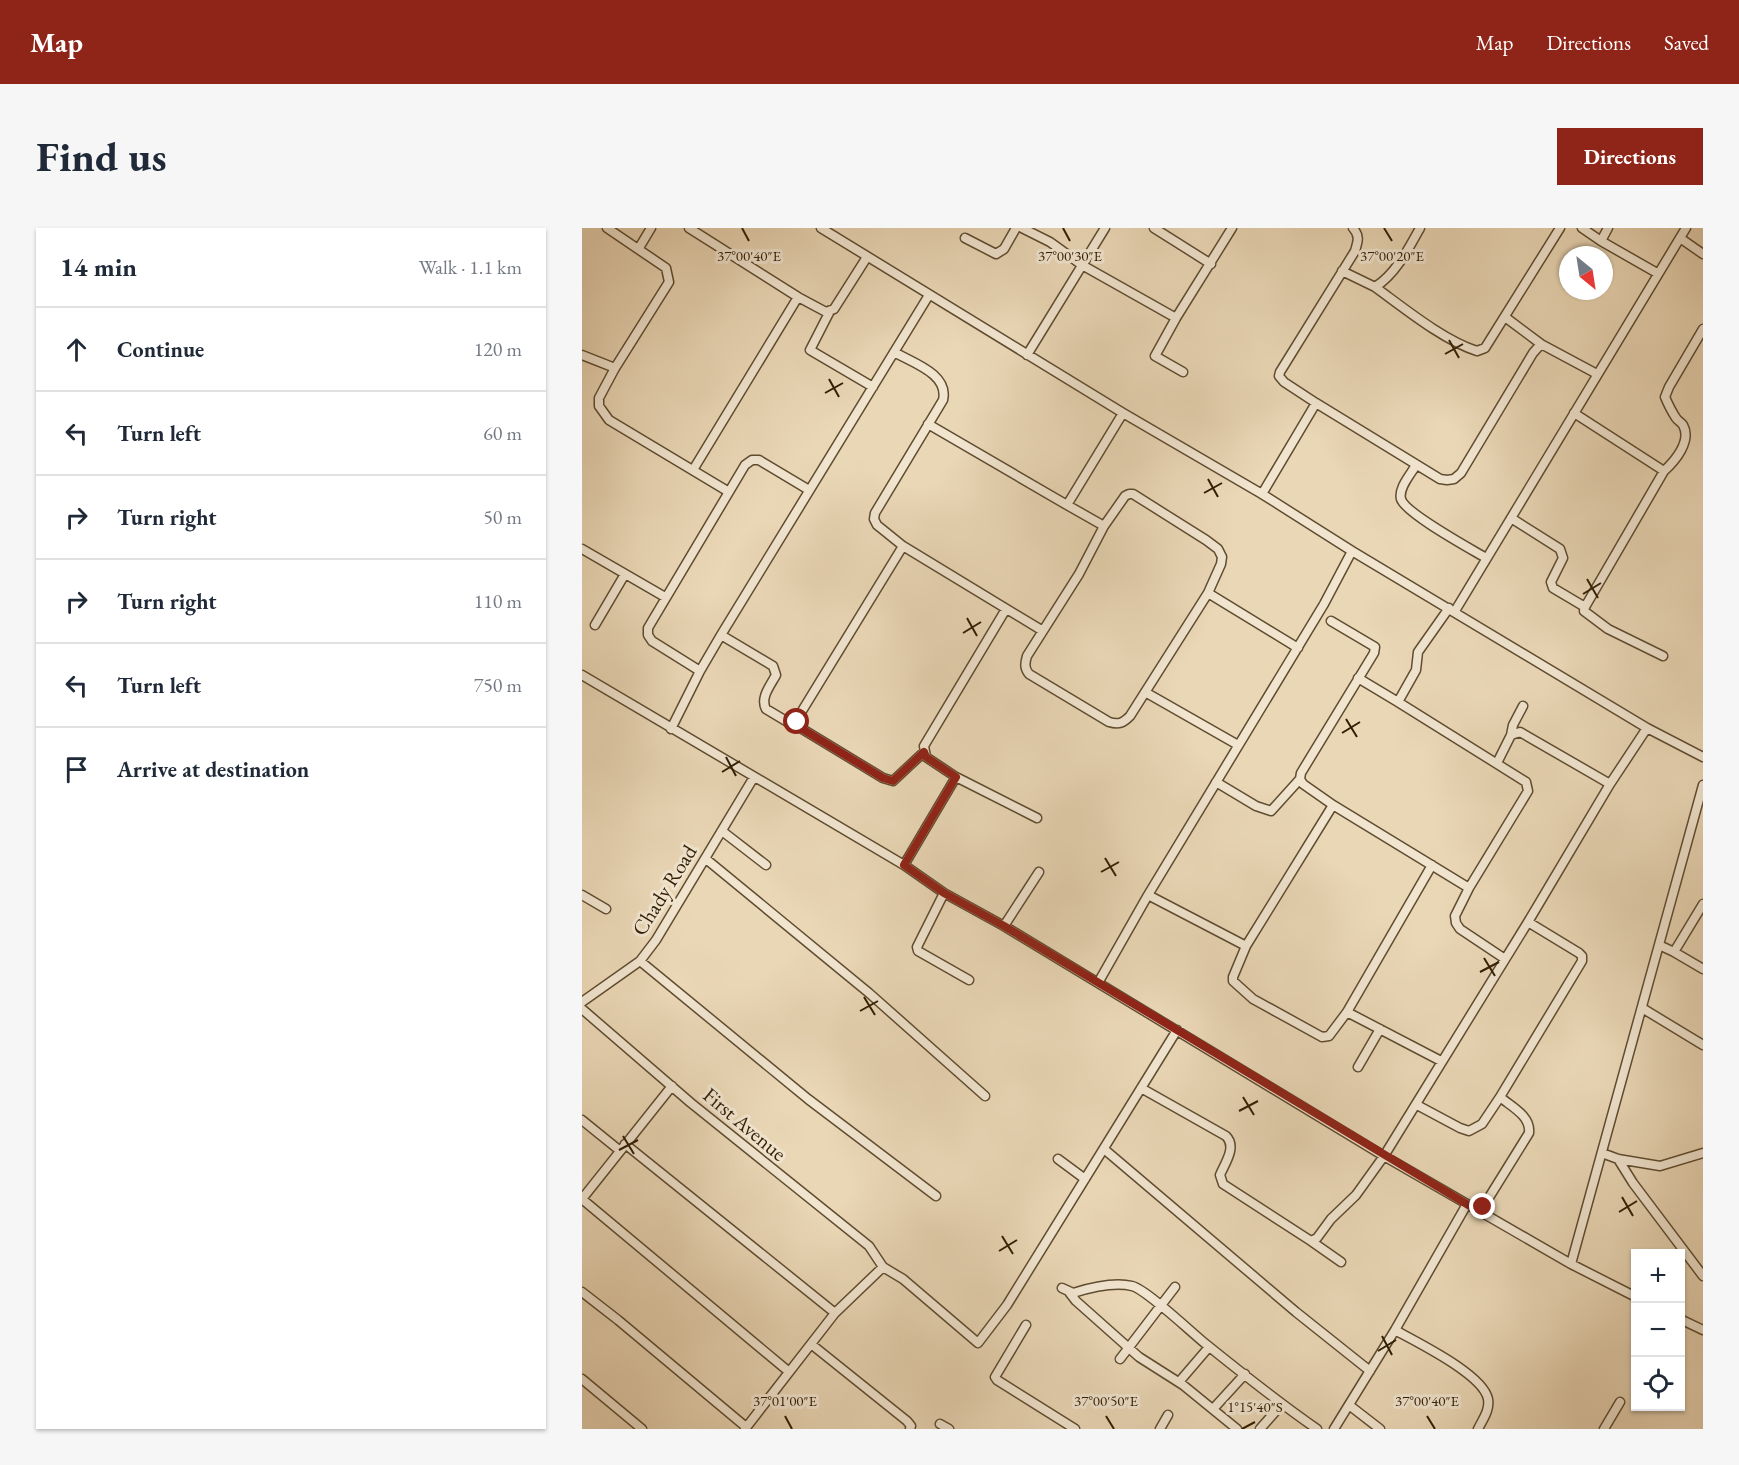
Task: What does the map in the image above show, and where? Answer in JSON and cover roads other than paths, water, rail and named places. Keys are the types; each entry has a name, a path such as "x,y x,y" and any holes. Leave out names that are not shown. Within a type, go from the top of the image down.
{"street":[{"path":"607,228 666,268 669,282 615,368 599,398 599,406 609,420 729,492"},
{"path":"639,248 651,228"},
{"path":"689,228 798,297 826,312 830,311"},
{"path":"820,228 1123,413 1262,494 1352,551 1647,728 1703,758"},
{"path":"835,237 839,228"},
{"path":"965,238 996,255 1004,249 1016,228"},
{"path":"1022,228 1050,242 1082,265 1176,318"},
{"path":"1027,355 1105,228"},
{"path":"1154,228 1211,264"},
{"path":"1184,372 1155,356 1232,228"},
{"path":"1353,228 1358,234 1358,241 1279,376 1284,382 1316,403 1416,465 1440,479 1454,479 1461,473 1533,353 1541,344"},
{"path":"1375,287 1384,282 1420,228"},
{"path":"1342,271 1375,287 1420,320 1467,348 1477,351 1485,348 1560,228"},
{"path":"1582,228 1657,273"},
{"path":"1601,241 1608,228"},
{"path":"1398,702 1416,670 1418,652 1452,609 1486,558 1686,228"},
{"path":"1680,238 1703,254"},
{"path":"867,256 834,309 830,311 810,350 873,387"},
{"path":"671,729 721,634 929,295"},
{"path":"693,470 798,297"},
{"path":"1505,317 1541,344 1597,374"},
{"path":"1663,656 1608,629 1584,611 1664,471 1675,461 1683,445 1685,432 1683,425 1677,419 1665,397 1703,329"},
{"path":"894,352 939,378 945,392 943,400 875,513 874,519 882,531 903,546 1042,631"},
{"path":"582,355 615,368"},
{"path":"1262,494 1316,403"},
{"path":"1067,505 1123,413"},
{"path":"1574,413 1664,471"},
{"path":"928,424 1104,526"},
{"path":"700,671 652,641 648,635 648,628 665,597 745,465 752,460 759,460 809,490"},
{"path":"1416,465 1402,490 1401,498 1405,505 1439,530 1486,558"},
{"path":"1133,494 1206,540 1218,549 1222,557 1208,592 1125,722 1117,724 1109,722 1029,674 1025,663 1042,631 1079,574 1104,526 1125,496 1133,494"},
{"path":"1511,518 1560,549 1563,558 1551,585 1585,607"},
{"path":"794,724 903,546"},
{"path":"582,549 665,597"},
{"path":"1098,983 1215,782 1298,648 1352,551"},
{"path":"595,625 625,574"},
{"path":"1208,592 1298,648"},
{"path":"1006,609 924,746 924,752 926,757 956,777 1037,818"},
{"path":"1215,782 1256,806 1271,811 1300,779 1315,749 1374,653 1375,647 1331,621"},
{"path":"721,634 773,666 776,675 763,700 766,709 883,778 893,781 924,752"},
{"path":"582,675 904,865 944,893 1004,926 1384,1156 1571,1264 1631,1295"},
{"path":"1358,678 1526,782 1528,791 1469,888 1455,916 1460,929 1505,958"},
{"path":"1145,692 1238,745"},
{"path":"1497,763 1523,706"},
{"path":"1311,1242 1356,1195 1417,1106 1441,1061 1528,922 1610,784 1647,728"},
{"path":"1511,735 1520,732 1610,784"},
{"name":"Chady Road","path":"582,1002 640,961 656,940 754,777"},
{"path":"904,865 956,777"},
{"path":"1300,779 1302,784 1333,805 1469,888"},
{"path":"1571,1264 1703,785"},
{"path":"1333,805 1246,946 1233,977 1233,981 1253,999 1322,1037 1329,1035 1347,1012 1432,865"},
{"path":"722,831 766,865"},
{"path":"706,859 869,993 985,1096"},
{"path":"1004,926 1039,872"},
{"path":"944,893 917,947 918,951 969,980"},
{"path":"582,895 606,909"},
{"path":"1148,895 1246,946"},
{"path":"1674,952 1703,904"},
{"path":"1417,1106 1469,1131 1482,1124 1500,1097 1582,961 1579,952 1528,922"},
{"path":"1659,945 1703,969"},
{"path":"640,961 808,1099 936,1196"},
{"path":"1642,1008 1703,1045"},
{"name":"First Avenue","path":"582,1009 672,1086 868,1246 883,1267 903,1279 978,1343 1007,1305 1085,1179"},
{"path":"1347,1012 1441,1061"},
{"path":"1358,1067 1380,1029"},
{"path":"1058,1159 1085,1179 1177,1030"},
{"path":"672,1086 582,1199 788,1371"},
{"path":"1141,1088 1226,1136 1231,1141 1232,1148 1220,1175 1220,1181 1341,1262"},
{"path":"1480,1212 1529,1133 1530,1125 1526,1118 1500,1097"},
{"path":"582,1120 622,1147 835,1313"},
{"path":"1104,1149 1296,1312 1370,1371"},
{"path":"1602,1153 1618,1159 1660,1166 1703,1153"},
{"path":"1618,1159 1633,1183 1703,1276"},
{"path":"1334,1429 1395,1330 1467,1204"},
{"path":"582,1292 745,1428 835,1313 883,1267"},
{"path":"1237,1429 1179,1383 1139,1357 1065,1290 1095,1286 1132,1286 1146,1293 1209,1347 1316,1429"},
{"path":"1120,1359 1175,1287"},
{"path":"1685,1321 1703,1330"},
{"path":"1026,1325 995,1377 1076,1429"},
{"path":"1395,1330 1464,1371 1482,1386 1488,1398 1488,1410 1478,1429"},
{"path":"811,1344 907,1421 911,1426 910,1429"},
{"path":"1179,1383 1209,1347"},
{"path":"1213,1409 1245,1374"},
{"path":"582,1379 642,1429"},
{"path":"1604,1429 1620,1402"},
{"path":"1260,1429 1282,1404"},
{"path":"1349,1405 1380,1429"},
{"path":"1161,1429 1168,1414"},
{"path":"1298,1429 1300,1417"},
{"path":"940,1424 950,1429"}]}
